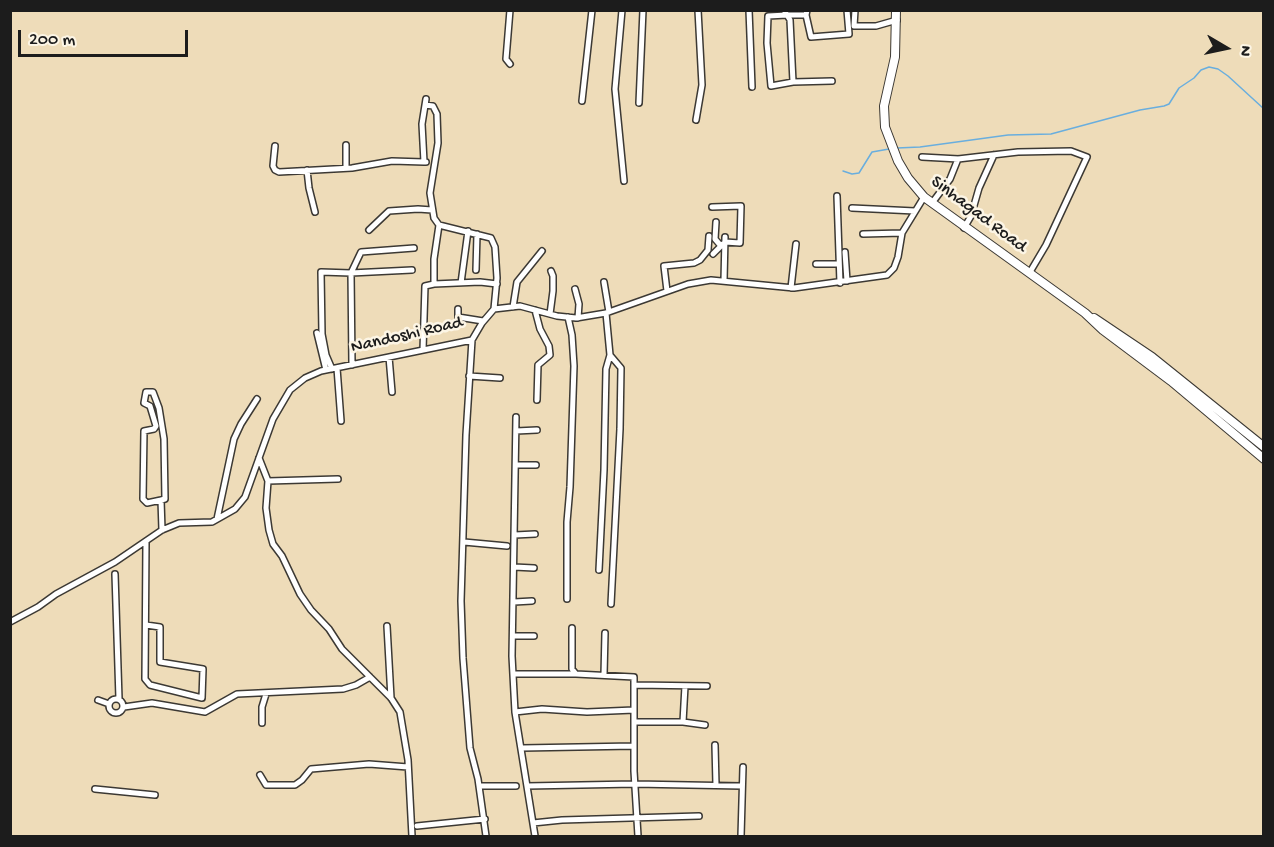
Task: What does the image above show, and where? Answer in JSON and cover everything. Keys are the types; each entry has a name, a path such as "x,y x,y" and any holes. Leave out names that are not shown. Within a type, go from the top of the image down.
{"main road":[{"name":"Sinhagad Road","path":"897,10 895,57 884,106 885,127 898,161 924,197 1085,313 1103,330 1171,381 1263,459"},
{"name":"Sinhagad Road","path":"1085,313 1152,357 1263,447"}],"street":[{"path":"510,10 506,59 510,64"},
{"path":"582,101 592,10"},
{"path":"622,10 615,89 624,181"},
{"path":"639,103 643,10"},
{"path":"696,120 702,85 698,10"},
{"path":"749,10 752,87"},
{"path":"832,81 793,82 771,86 768,16 806,13 811,37 849,34 847,10"},
{"path":"855,10 854,26 876,26 897,20"},
{"path":"785,13 790,20 793,82"},
{"path":"424,162 422,124 426,102 433,106 437,114 438,143 430,193 434,218 439,225 491,238 495,247 497,284 494,309 520,306 578,318 607,313 688,284 711,280 791,288 887,275 894,268 898,257 902,233 924,197"},
{"path":"346,145 346,168"},
{"path":"275,146 273,163 275,170 279,172 346,168 392,161 424,162 433,166"},
{"path":"922,156 959,159 1018,152 1071,151 1087,157 1046,245 1030,272"},
{"path":"964,228 971,216 979,188 994,154"},
{"path":"932,203 950,179 959,159"},
{"path":"307,170 315,212"},
{"path":"837,196 840,283"},
{"path":"712,207 741,206 740,243 719,238"},
{"path":"852,208 915,211"},
{"path":"369,230 389,211 432,210"},
{"path":"716,222 724,281"},
{"path":"434,284 434,259 439,225"},
{"path":"461,283 468,231"},
{"path":"863,234 902,233"},
{"path":"476,270 477,234"},
{"path":"713,254 719,238"},
{"path":"667,291 664,266 694,263 700,260 719,238"},
{"path":"791,288 796,244"},
{"path":"352,365 351,273 361,252 414,248"},
{"path":"513,307 517,282 542,251"},
{"path":"845,252 847,282"},
{"path":"816,264 839,264"},
{"path":"332,369 326,355 322,334 321,272 412,270"},
{"path":"550,314 554,291 551,271"},
{"path":"423,350 425,286 480,282 497,284"},
{"path":"599,570 606,369 610,355 604,282"},
{"path":"575,289 579,304 578,318"},
{"path":"458,309 458,317 483,321"},
{"name":"Nandoshi Road","path":"10,622 146,542 162,530 178,523 212,522 235,509 245,497 273,419 290,390 305,378 332,369 472,340 483,321 494,309"},
{"path":"535,310 540,329 549,346 550,355 538,365 537,400"},
{"path":"567,599 567,522 574,366 568,317"},
{"path":"317,333 332,369 342,421"},
{"path":"472,340 461,601 463,658 471,748 485,819 486,837"},
{"path":"610,355 621,368 611,604"},
{"path":"389,357 393,392"},
{"path":"469,376 500,378"},
{"path":"146,392 153,392 162,423 165,498 161,500 147,503 143,499 144,433 146,429 154,429 156,426 150,406 144,403 146,392"},
{"path":"217,519 234,439 257,399"},
{"path":"516,417 513,636 515,712 535,837"},
{"path":"516,431 537,430"},
{"path":"259,458 268,482 266,507 269,530 273,544 282,556 286,568 311,610 329,629 342,649 392,698 400,712 408,767 412,837"},
{"path":"516,465 536,465"},
{"path":"268,482 338,479"},
{"path":"161,500 162,530"},
{"path":"515,534 535,534"},
{"path":"146,542 146,625 147,683 202,698 203,669 160,662 160,627 146,625"},
{"path":"464,542 507,546"},
{"path":"514,567 534,568"},
{"path":"115,574 119,699 123,702 124,707"},
{"path":"514,602 532,602"},
{"path":"387,626 392,698"},
{"path":"572,628 572,669 576,674"},
{"path":"604,675 605,633"},
{"path":"513,636 534,636"},
{"path":"514,674 634,677 638,837"},
{"path":"109,704 110,710 114,713 124,707 158,703 206,712 237,694 343,689 370,677"},
{"path":"634,685 707,686"},
{"path":"683,722 685,686"},
{"path":"262,723 262,707 266,694"},
{"path":"109,704 114,699 119,699"},
{"path":"98,700 109,704"},
{"path":"515,712 542,709 587,712 634,710"},
{"path":"634,722 683,722 705,725"},
{"path":"716,745 716,785"},
{"path":"522,748 634,746"},
{"path":"260,775 266,784 295,785 311,769 369,764 408,767"},
{"path":"741,837 743,767"},
{"path":"527,786 635,784 742,786"},
{"path":"479,786 516,786"},
{"path":"95,789 155,795"},
{"path":"533,823 699,816"},
{"path":"417,826 485,819"}],"waterway":[{"path":"897,148 1008,135 1051,134 1140,110 1164,106 1169,104 1179,88 1201,70 1209,67 1218,69 1228,76 1264,109"},
{"path":"843,171 852,174 859,173 872,152 889,149"}]}
